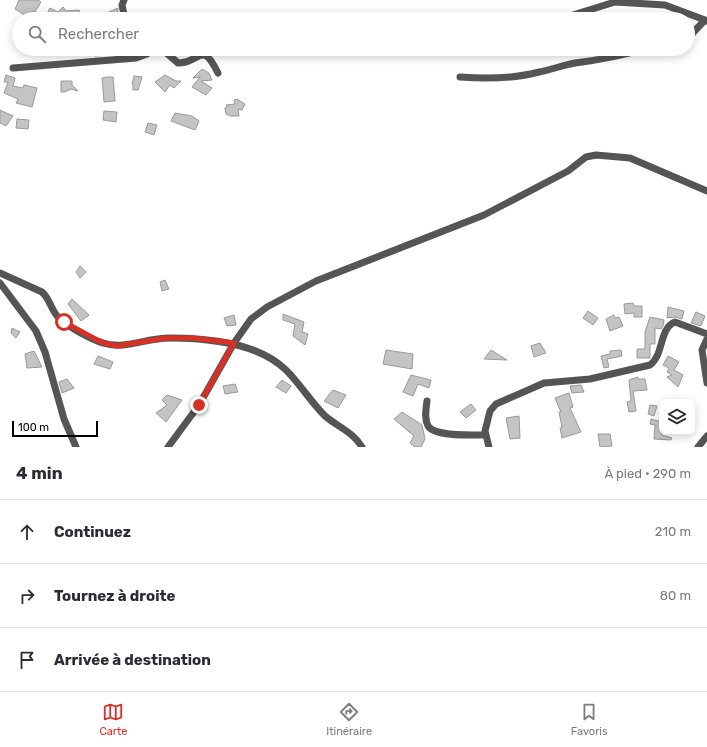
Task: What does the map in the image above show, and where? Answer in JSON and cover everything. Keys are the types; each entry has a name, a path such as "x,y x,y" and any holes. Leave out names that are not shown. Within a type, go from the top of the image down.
{"street":[{"path":"123,12 122,5 124,0"},
{"path":"583,12 615,2 665,5 684,12"},
{"path":"695,16 706,20 695,31"},
{"path":"13,68 136,58 142,56"},
{"path":"170,56 178,63 183,63 202,56"},
{"path":"208,56 210,57 218,73"},
{"path":"460,77 484,79 512,77 575,63 623,56"},
{"path":"168,447 199,405 234,343 251,319 267,307 316,281 484,215 568,171 586,157 603,155 630,158 707,190"},
{"path":"0,273 42,292 47,297 58,318 101,342 116,346 166,338 193,338 234,343 265,356 285,369 326,416 348,431 362,447"},
{"path":"0,282 36,331 45,352 64,420 76,447"},
{"path":"489,447 485,431 488,415 496,404 544,383 590,379 650,365 655,361 658,355 667,329 670,324 675,322 707,334"},
{"path":"707,339 702,350 707,383"},
{"path":"427,401 426,417 428,426 434,431 445,434 485,435"},
{"path":"698,447 707,436"}],"building":[{"path":"19,0 38,0 41,2 35,12 20,12 15,9"},
{"path":"63,7 66,11 79,10 80,12 58,12"},
{"path":"50,8 58,12 48,12"},
{"path":"118,8 118,12 109,12"},
{"path":"202,69 209,73 212,80 201,81 212,88 206,95 192,87 200,77 193,78"},
{"path":"6,75 15,78 13,86 23,88 24,85 37,88 32,107 16,103 18,99 4,93 8,82 4,82"},
{"path":"165,75 176,81 181,81 174,88 170,85 165,92 155,82"},
{"path":"134,76 142,77 138,90 133,90 132,84"},
{"path":"113,77 115,101 104,102 102,78"},
{"path":"61,81 72,81 72,85 78,91 71,89 61,92"},
{"path":"237,99 245,104 242,110 238,109 239,116 230,116 226,114 225,108 228,106 226,105 235,104 234,100"},
{"path":"0,110 13,116 6,126 0,123"},
{"path":"104,111 117,112 116,122 103,120"},
{"path":"175,113 192,116 199,121 195,130 171,121"},
{"path":"17,119 29,120 28,129 16,128"},
{"path":"148,123 157,125 154,135 145,132"},
{"path":"80,266 86,272 80,278 76,272"},
{"path":"165,280 169,289 162,291 160,282"},
{"path":"72,299 89,315 81,321 68,304"},
{"path":"633,303 634,306 642,306 642,317 634,317 634,313 625,314 624,304"},
{"path":"668,307 684,311 682,319 675,317 667,318"},
{"path":"588,311 598,318 593,325 583,318"},
{"path":"696,312 705,316 701,326 691,323"},
{"path":"283,314 304,322 302,332 308,334 305,345 293,336 295,324 283,320"},
{"path":"234,315 236,325 227,326 224,318"},
{"path":"614,315 615,318 619,317 623,326 610,331 606,319"},
{"path":"650,317 664,320 663,326 661,329 655,328 655,344 650,344 650,358 637,358 637,349 645,349 645,332"},
{"path":"12,328 20,332 16,338 11,333"},
{"path":"540,343 546,353 534,357 531,346"},
{"path":"386,350 413,354 412,369 383,364"},
{"path":"491,350 507,360 484,359"},
{"path":"621,350 622,356 607,359 609,367 604,368 601,356 610,354 610,351"},
{"path":"34,351 42,367 27,368 25,354"},
{"path":"98,356 113,362 110,369 94,364"},
{"path":"668,356 679,362 674,370 683,375 678,387 667,377 672,375 667,372 669,368 663,365"},
{"path":"411,375 431,380 429,388 418,384 413,396 403,392"},
{"path":"638,377 638,379 645,379 647,390 633,391 636,411 629,412 627,402 631,401 629,380"},
{"path":"67,379 74,388 62,393 59,382"},
{"path":"282,380 291,386 286,393 276,387"},
{"path":"235,384 238,392 225,394 223,386"},
{"path":"581,385 584,392 572,393 570,386"},
{"path":"333,390 346,395 338,408 324,401"},
{"path":"569,393 573,407 570,408 581,432 562,438 560,428 562,427 559,412 561,412 555,398"},
{"path":"167,395 182,400 166,422 156,413 167,405 162,400"},
{"path":"471,404 476,410 466,418 460,412"},
{"path":"650,405 657,406 654,416 648,414"},
{"path":"402,412 422,425 425,439 421,447 415,447 410,443 414,436 394,419"},
{"path":"519,416 520,438 510,439 506,418"},
{"path":"651,419 659,421 659,435 672,438 671,440 654,439 655,425 650,424"},
{"path":"598,434 610,434 612,446 600,447"}],"route":[{"path":"64,322 101,342 116,346 166,338 193,338 234,343 199,405"}]}
